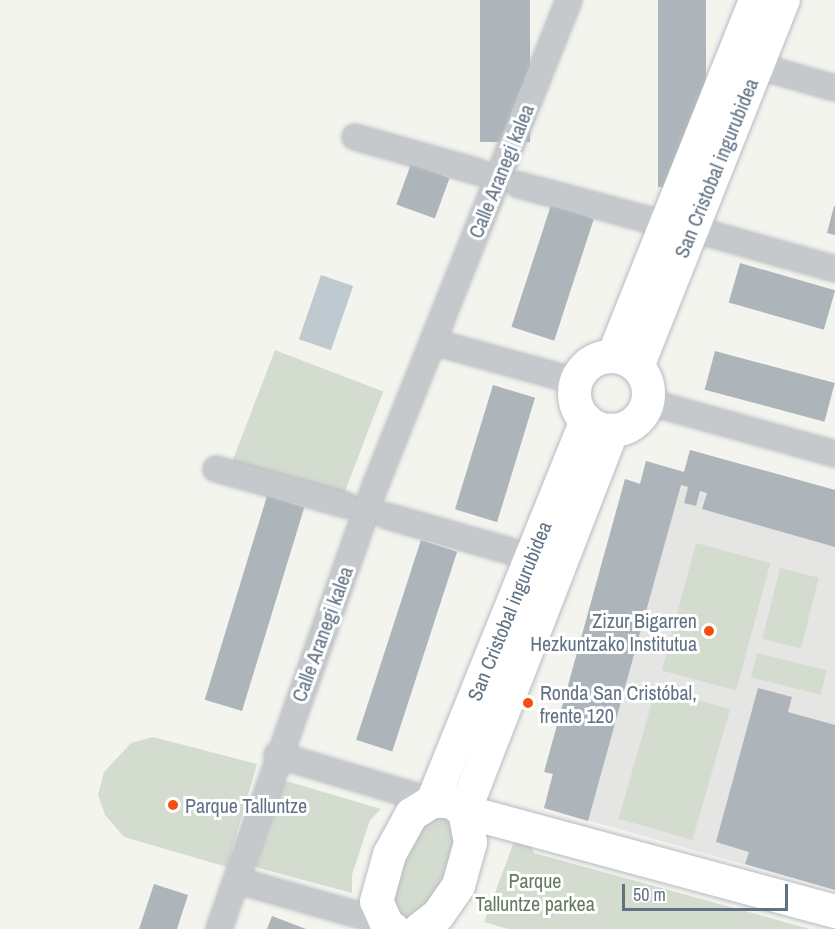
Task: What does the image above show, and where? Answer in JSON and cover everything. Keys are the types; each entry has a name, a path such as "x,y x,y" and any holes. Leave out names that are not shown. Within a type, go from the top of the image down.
{"street":[{"name":"Calle Aranegi kalea","path":"219,929 238,881 278,755 433,342 569,0"},
{"name":"San Cristobal ingurubidea","path":"640,369 639,361 678,227 755,0"},
{"name":"San Cristobal ingurubidea","path":"609,356 615,350 678,227 757,66 783,0"},
{"path":"757,66 835,88"},
{"name":"Calle Aranegi kalea","path":"355,137 479,172"},
{"name":"Calle Aranegi kalea","path":"519,185 835,269"},
{"path":"433,342 576,381"},
{"path":"609,356 626,359 640,369 648,387 648,402 631,425 599,425 574,396 576,381 592,361 609,356"},
{"path":"648,402 835,454"},
{"name":"San Cristobal ingurubidea","path":"432,801 531,557 599,425"},
{"name":"San Cristobal ingurubidea","path":"464,811 599,425"},
{"path":"216,469 346,505"},
{"path":"387,516 531,557"},
{"path":"278,755 432,801 450,801 464,811 835,911"},
{"path":"387,927 376,901 389,854 411,814 432,801"},
{"path":"419,929 438,914 458,885 470,842 464,811"},
{"path":"238,881 387,927"}],"shaded area":[{"path":"321,275 353,286 331,350 299,339"},
{"name":"Zizur Bigarren Hezkuntzako Institutua","path":"690,450 835,490 835,890 544,808 625,479 640,483 646,461 684,472"}],"green space":[{"path":"275,350 383,392 340,505 232,463"},
{"path":"696,543 770,563 736,690 662,671"},
{"path":"780,568 819,578 801,649 762,639"},
{"path":"757,653 827,670 821,695 751,677"},
{"path":"656,688 730,709 693,840 619,819"},
{"name":"Parque Talluntze","path":"153,737 257,764 227,867 124,837 105,815 98,795 104,772 131,743"},
{"path":"283,780 381,809 370,820 352,875 352,893 255,867"},
{"path":"448,811 458,843 430,911 404,921 389,898 398,859 419,826"},
{"name":"Parque Talluntze parkea","path":"517,834 528,838 534,853 810,929 508,929 484,922"}],"building":[{"path":"480,0 530,0 530,142 480,142"},
{"path":"658,0 706,0 706,187 658,187"},
{"path":"411,164 450,178 435,218 396,204"},
{"path":"551,205 594,219 554,341 511,327"},
{"path":"835,206 835,235 827,233"},
{"path":"740,263 835,290 824,330 729,302"},
{"path":"715,351 835,383 824,422 705,390"},
{"path":"493,385 535,398 497,522 455,509"},
{"path":"690,450 835,490 835,547 702,509 707,493 700,491 696,506 684,503 688,487 681,485 588,821 544,808 553,774 544,772 625,479 640,484 646,461 684,472"},
{"path":"267,496 304,507 242,711 205,700"},
{"path":"421,540 457,552 392,751 356,740"},
{"path":"758,688 792,697 788,712 835,725 835,890 745,864 749,852 716,842"},
{"path":"154,884 188,895 177,929 139,929"},
{"path":"272,916 306,929 267,929"}],"place":[{"name":"Zizur Bigarren Hezkuntzako Institutua","path":"709,631"},
{"name":"Ronda San Cristóbal, frente 120","path":"528,703"},
{"name":"Parque Talluntze","path":"173,805"}]}
